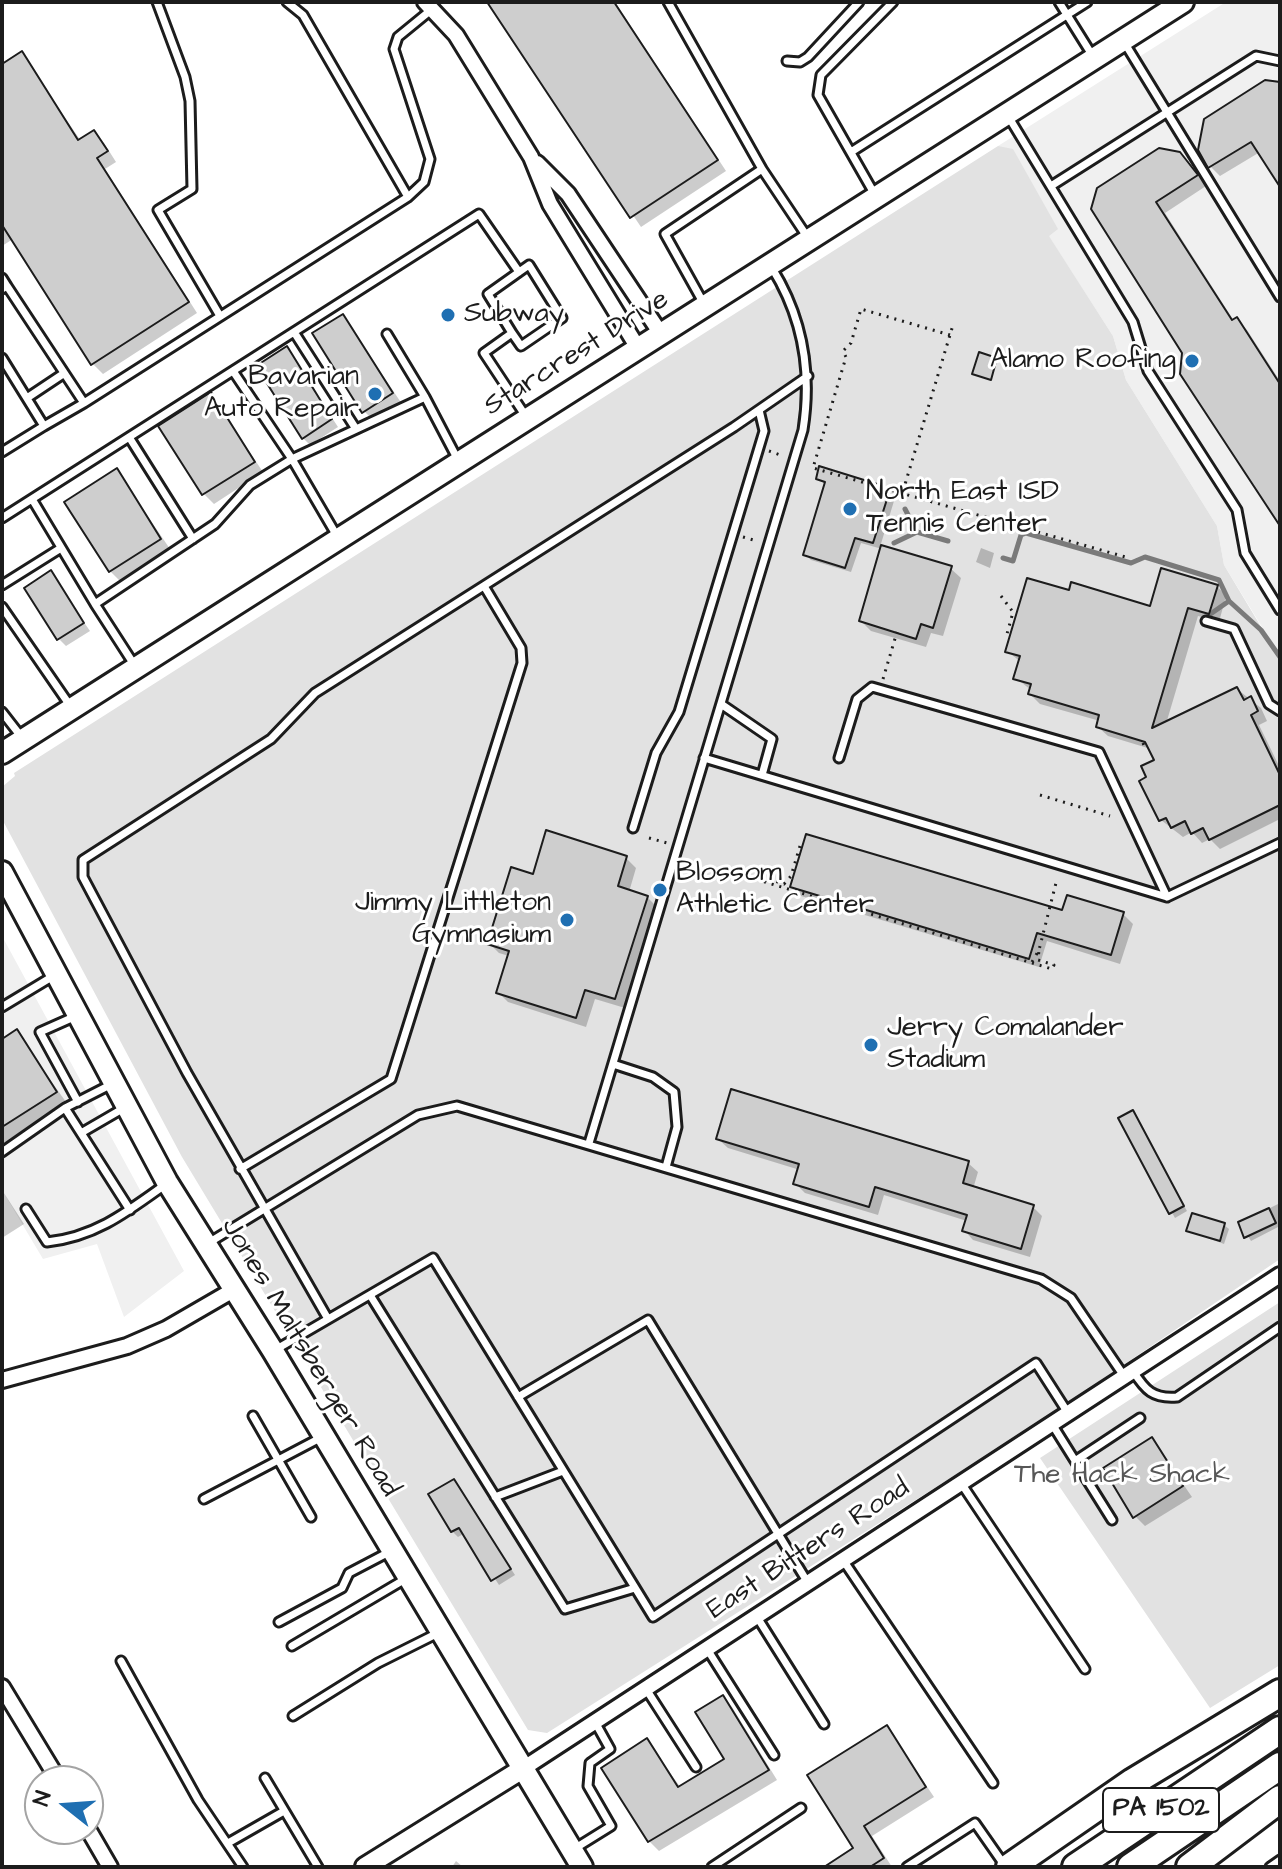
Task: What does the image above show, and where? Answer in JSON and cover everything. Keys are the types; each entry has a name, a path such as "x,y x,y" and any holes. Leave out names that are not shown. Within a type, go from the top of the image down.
{"highway":[{"path":"1008,1867 1133,1782 1280,1693"},
{"name":"PA 1502","path":"1076,1867 1280,1730"},
{"name":"PA 1502","path":"1131,1867 1272,1771"},
{"path":"1192,1866 1280,1799"}],"main road":[{"name":"Starcrest Drive","path":"2,753 1183,2"},
{"name":"Jones Maltsberger Road","path":"4,881 116,1082 167,1182 273,1351 577,1859"}],"street":[{"path":"429,5 456,35 531,157 550,204 638,348"},
{"path":"531,157 568,194 661,334"},
{"name":"East Bitters Road","path":"365,1867 524,1768 1280,1275"},
{"path":"2,1380 127,1346 166,1329 235,1289"},
{"path":"2,1687 49,1765"},
{"path":"97,1845 110,1867"}],"lane":[{"path":"157,2 185,77 194,142 192,189 158,210 220,316"},
{"path":"287,2 303,15 408,197"},
{"path":"668,2 762,169 809,240"},
{"path":"787,61 800,62 808,57 859,2"},
{"path":"876,197 818,95 821,75 893,2"},
{"path":"1059,2 1094,58"},
{"path":"851,152 1087,2"},
{"path":"3,451 408,197 424,182 430,159 394,49 398,37 429,5"},
{"path":"1122,40 1280,297"},
{"path":"1051,186 1256,56 1280,61"},
{"path":"1007,114 1133,322 1148,371 1237,510 1245,553 1280,610"},
{"path":"705,306 665,234 762,169"},
{"path":"2,518 479,214 519,272"},
{"path":"529,265 562,318 521,346 488,294 519,272 529,265"},
{"path":"589,1143 803,430 808,376 805,351 784,287 770,265"},
{"path":"2,278 5,288 84,403"},
{"path":"294,332 356,429"},
{"path":"512,333 484,353 527,419"},
{"path":"387,334 459,462"},
{"path":"2,358 44,426"},
{"path":"233,371 292,459 339,539"},
{"path":"27,398 63,374"},
{"path":"328,1319 240,1169 83,877 83,860 271,739 315,693 808,376"},
{"path":"95,604 215,524 250,485 292,459 425,397"},
{"path":"633,828 656,753 679,712 751,475 764,431 759,410"},
{"path":"129,437 193,539"},
{"path":"32,499 136,668"},
{"path":"2,585 61,548"},
{"path":"240,1169 391,1079 522,663 521,648 484,586"},
{"path":"2,607 72,709"},
{"path":"1206,621 1234,629 1269,704 1280,711"},
{"path":"839,758 857,699 863,691 881,687 1099,752 1167,897"},
{"path":"721,704 772,739 762,775"},
{"path":"2,712 24,740"},
{"path":"704,758 1167,897 1280,843"},
{"path":"2,1007 57,974"},
{"path":"78,1102 40,1032 79,1014"},
{"path":"613,1064 653,1077 674,1092 678,1101 677,1127 666,1167"},
{"path":"2,1152 65,1108 116,1082"},
{"path":"81,1133 128,1106"},
{"path":"208,1244 418,1115 436,1108 457,1106 1041,1279 1071,1298 1129,1374 1145,1390 1161,1398 1177,1397 1280,1327"},
{"path":"65,1108 130,1210"},
{"path":"26,1209 47,1242 76,1239 107,1226 167,1182"},
{"path":"273,1351 433,1258 653,1617 1036,1363 1068,1413"},
{"path":"370,1295 565,1609 635,1588"},
{"path":"518,1397 648,1320 808,1583"},
{"path":"253,1416 311,1517"},
{"path":"1075,1461 1140,1418"},
{"path":"1052,1424 1112,1520"},
{"path":"204,1499 279,1463 324,1436"},
{"path":"495,1497 563,1471"},
{"path":"961,1483 1085,1669"},
{"path":"279,1622 342,1588 349,1573 393,1550"},
{"path":"843,1560 993,1783"},
{"path":"292,1646 409,1577"},
{"path":"757,1617 824,1724"},
{"path":"293,1716 378,1663 442,1631"},
{"path":"707,1649 774,1755"},
{"path":"121,1661 198,1800 243,1867"},
{"path":"646,1689 696,1767"},
{"path":"577,1859 611,1826 588,1786 590,1763 610,1749 595,1722"},
{"path":"265,1778 318,1867"},
{"path":"712,1867 801,1808"},
{"path":"228,1843 284,1811"},
{"path":"907,1867 975,1823 1008,1867"},
{"path":"1270,1867 1280,1860"}],"path":[{"path":"950,335 861,309 851,343 844,347 846,357 813,468 903,491 1129,558"},
{"path":"903,491 953,325"},
{"path":"765,450 783,456"},
{"path":"740,536 757,541"},
{"path":"1001,596 1013,612 1007,634"},
{"path":"881,687 897,632"},
{"path":"1143,743 1146,750"},
{"path":"1040,795 1110,816"},
{"path":"649,838 667,843"},
{"path":"787,889 800,846"},
{"path":"791,876 784,884 766,878 765,882 1052,969 1054,965 1038,960 1057,879"},
{"path":"1032,962 1039,950"}],"shaded area":[{"path":"1226,2 1280,2 1280,648 1276,650 1224,565 1217,526 1126,380 1113,336 1048,235 998,146"},
{"path":"2,936 184,1271 124,1317 97,1244 43,1259 2,1190"}],"green space":[{"name":"Blossom Athletic Center","path":"998,146 1013,149 1058,229 1049,236 1113,336 1126,380 1217,526 1224,565 1275,650 1280,648 1280,1259 1039,1422 547,1733 528,1730 182,1157 2,819 2,787 15,776 14,773"},
{"name":"The Hack Shack","path":"1280,1302 1280,1665 1210,1708 1040,1458"}],"building":[{"path":"487,2 614,2 718,160 630,218"},
{"path":"22,51 78,140 94,130 108,151 97,158 189,302 91,365 2,225 2,64"},
{"path":"1265,80 1280,82 1280,187 1251,142 1208,168 1198,150 1204,119"},
{"path":"1159,148 1180,152 1198,175 1156,202 1232,320 1237,317 1280,384 1280,526 1180,374 1182,353 1091,209 1097,188"},
{"path":"343,314 393,393 362,413 312,333"},
{"path":"287,346 332,419 302,439 256,366"},
{"path":"979,352 997,358 991,380 972,374"},
{"path":"211,392 255,462 202,495 158,426"},
{"path":"819,466 877,484 876,489 889,493 873,543 855,538 845,568 803,555 825,482 816,479"},
{"path":"117,468 161,539 109,572 64,502"},
{"path":"881,545 952,566 933,628 921,624 916,639 859,621"},
{"path":"1161,568 1218,585 1209,614 1188,608 1152,728 1237,687 1244,700 1251,696 1258,711 1251,715 1280,775 1280,805 1209,840 1203,828 1191,834 1185,821 1171,828 1166,818 1159,821 1139,781 1146,777 1141,766 1154,760 1145,742 1096,727 1099,715 1028,694 1031,684 1013,679 1020,656 1005,652 1027,578 1069,590 1071,582 1150,606"},
{"path":"51,570 84,623 57,640 24,588"},
{"name":"Jimmy Littleton Gymnasium","path":"546,830 627,856 618,886 648,896 615,999 585,990 576,1018 496,993 509,951 487,944 511,867 533,874"},
{"path":"806,834 1062,910 1067,895 1124,912 1111,955 1037,933 1029,959 790,887"},
{"path":"17,1029 57,1092 2,1127 2,1039"},
{"path":"731,1089 969,1161 963,1183 1034,1205 1021,1249 962,1231 967,1215 875,1187 869,1207 793,1184 799,1164 716,1139"},
{"path":"1133,1110 1184,1206 1169,1214 1118,1118"},
{"path":"1269,1208 1276,1223 1244,1238 1238,1222"},
{"path":"1192,1213 1225,1223 1220,1241 1186,1231"},
{"path":"1152,1437 1183,1486 1133,1518 1103,1468"},
{"path":"454,1479 511,1569 491,1581 459,1528 451,1532 428,1494"},
{"path":"723,1695 769,1770 648,1842 601,1768 647,1738 678,1787 724,1759 695,1712"},
{"path":"887,1725 926,1787 864,1826 884,1858 870,1867 824,1867 853,1848 807,1775"}],"waterway":[{"path":"905,509 917,532"},
{"path":"894,543 917,532 948,541"},
{"path":"1003,558 1013,561 1021,535 1026,533 1131,563 1145,557 1219,580 1229,601 1261,630 1280,657"},
{"path":"1209,615 1229,601"}],"place":[{"name":"Subway","path":"448,315"},
{"name":"Alamo Roofing","path":"1192,361"},
{"name":"Bavarian Auto Repair","path":"375,394"},
{"name":"North East ISD Tennis Center","path":"850,509"},
{"name":"Blossom Athletic Center","path":"660,890"},
{"name":"Jimmy Littleton Gymnasium","path":"567,920"},
{"name":"Jerry Comalander Stadium","path":"871,1045"}]}
